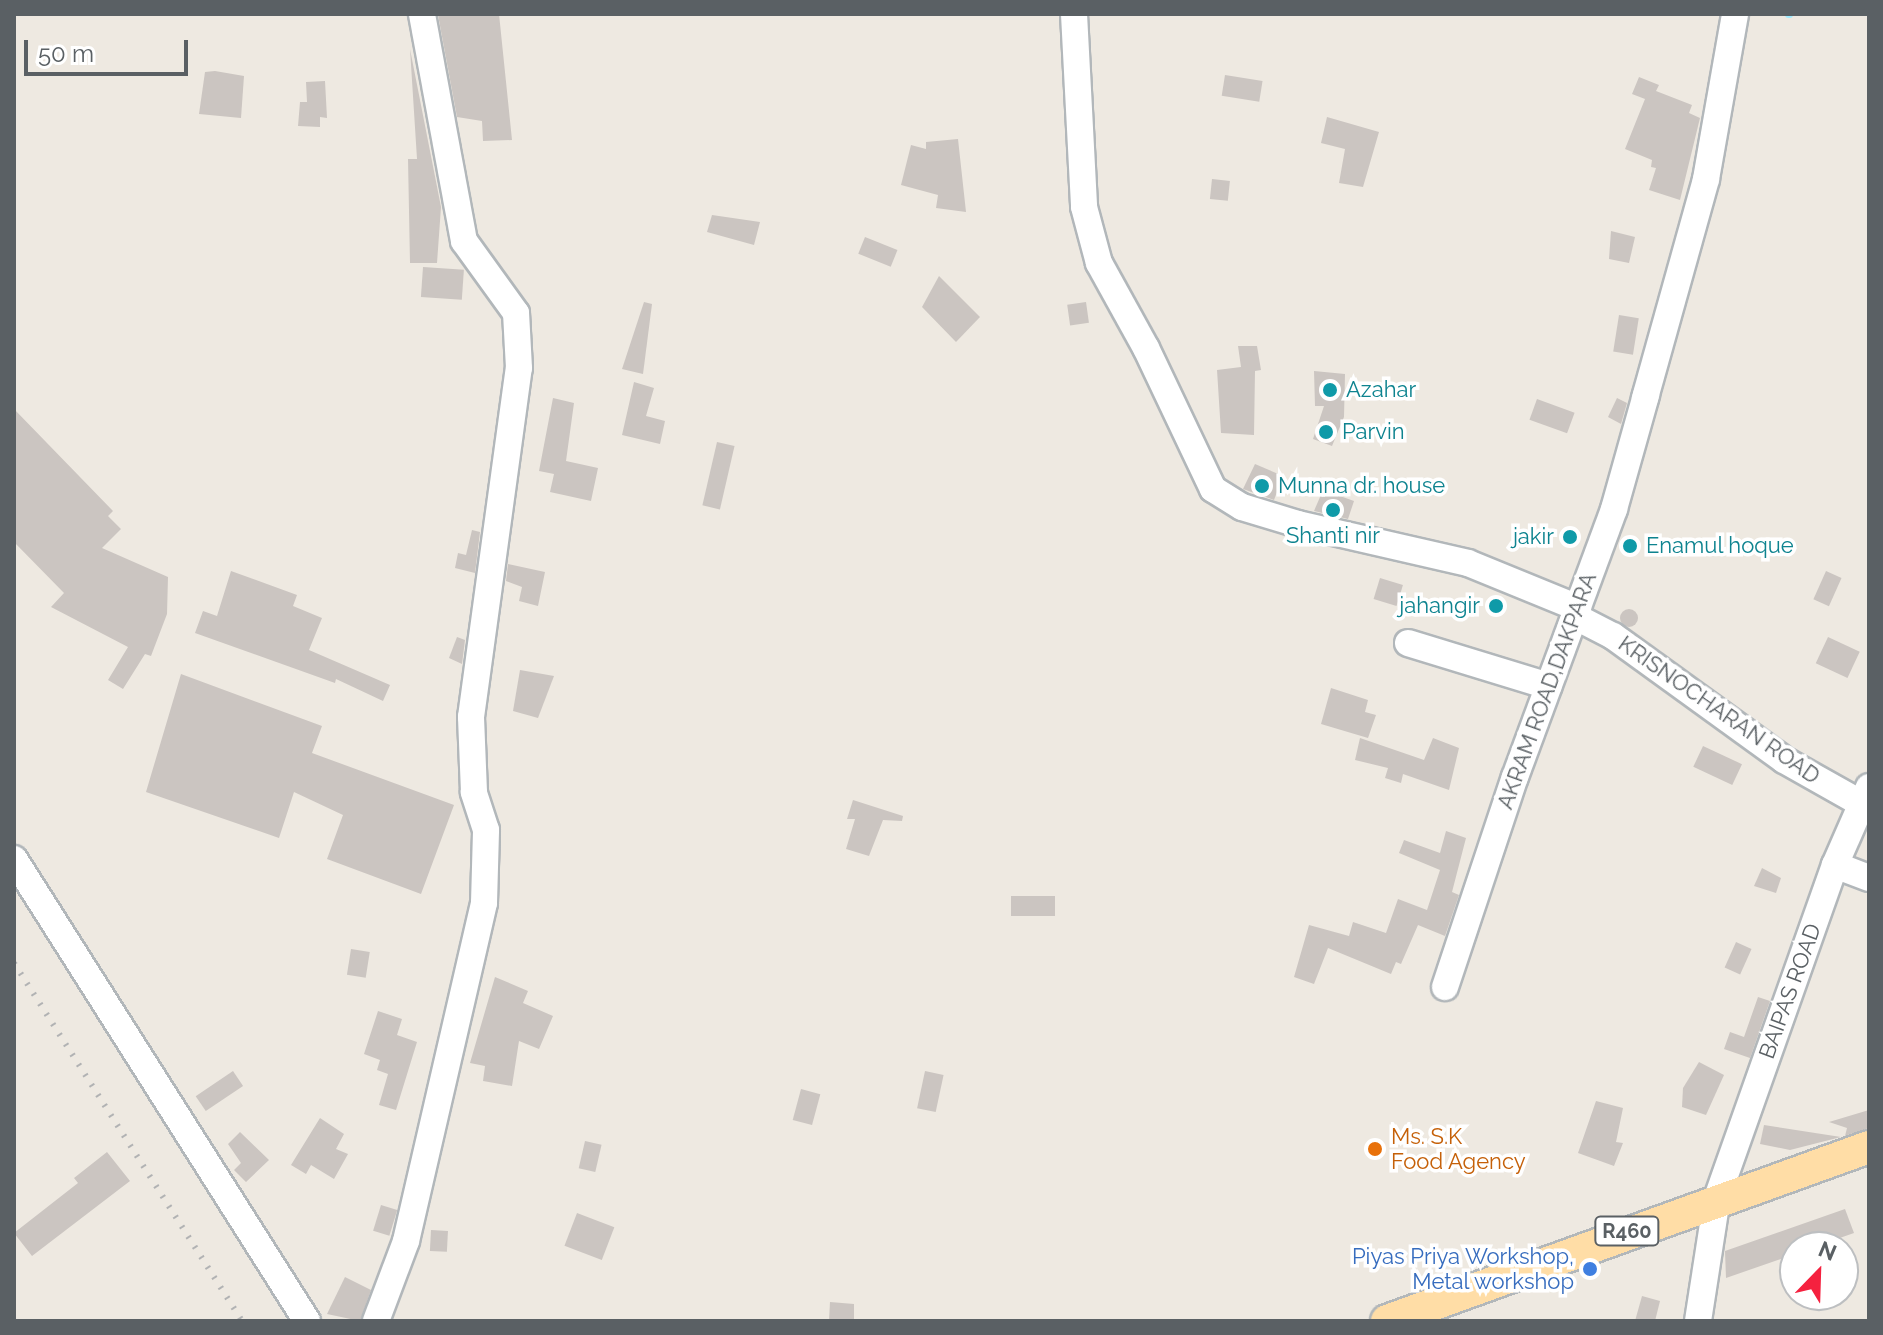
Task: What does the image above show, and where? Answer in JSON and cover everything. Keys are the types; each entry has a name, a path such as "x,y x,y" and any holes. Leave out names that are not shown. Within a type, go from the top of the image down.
{"main road":[{"name":"R460","path":"1387,1321 1717,1198 1869,1147"}],"street":[{"path":"376,1321 406,1241 484,903 486,830 474,792 471,717 519,368 516,313 464,241 422,14"},
{"name":"KRISNOCHARAN ROAD","path":"1074,14 1084,207 1099,263 1146,348 1213,489 1242,507 1360,542 1468,563 1577,613 1784,760 1866,796"},
{"name":"AKRAM ROAD,DAKPARA","path":"1445,987 1614,509 1706,179 1735,14"},
{"path":"1408,643 1549,686"},
{"name":"BAIPAS ROAD","path":"1698,1321 1717,1198 1835,865 1866,796"},
{"path":"14,859 307,1321"},
{"path":"1835,865 1869,878"}],"building":[{"path":"499,14 512,140 483,141 482,121 457,117 438,15"},
{"path":"410,49 441,207 437,263 410,263 408,159 417,159"},
{"path":"205,72 244,76 241,118 199,114"},
{"path":"1225,75 1263,81 1259,102 1222,96"},
{"path":"1639,77 1659,85 1656,91 1692,105 1689,113 1700,118 1680,200 1649,190 1656,168 1651,167 1652,160 1625,149 1645,99 1632,94"},
{"path":"325,81 327,118 320,117 320,127 298,126 300,102 307,102 306,82"},
{"path":"1327,117 1379,132 1363,187 1339,183 1345,149 1321,143"},
{"path":"958,139 966,212 936,208 938,195 901,185 911,145 926,149 926,142"},
{"path":"1212,179 1230,181 1228,201 1210,199"},
{"path":"712,215 760,222 754,245 707,232"},
{"path":"1611,231 1635,237 1629,263 1609,259"},
{"path":"865,237 897,250 891,267 858,254"},
{"path":"423,267 464,270 462,300 421,297"},
{"path":"939,276 980,317 956,342 922,307"},
{"path":"644,302 652,304 643,374 622,369"},
{"path":"1086,302 1089,323 1070,325 1067,305"},
{"path":"1619,315 1639,318 1633,355 1613,352"},
{"path":"1238,346 1257,346 1261,370 1255,371 1254,435 1221,433 1217,370 1241,367"},
{"path":"1314,371 1345,374 1344,417 1332,446 1313,439 1324,406 1315,406"},
{"path":"634,382 654,388 646,416 665,421 660,444 622,435"},
{"path":"553,398 574,403 566,461 598,468 591,501 550,492 554,474 539,471"},
{"path":"1617,398 1627,403 1621,424 1608,417"},
{"path":"1537,399 1575,413 1567,433 1529,420"},
{"path":"14,409 113,511 108,516 121,529 102,548 168,577 167,614 151,656 145,654 123,689 108,680 128,647 51,607 64,593 14,542"},
{"path":"717,442 735,446 720,509 702,505"},
{"name":"Munna dr. house","path":"1255,464 1283,476 1274,500 1243,489"},
{"name":"Shanti nir","path":"1323,490 1354,501 1348,519 1314,511"},
{"path":"472,530 480,532 475,573 455,568 458,553 466,555"},
{"path":"508,564 545,572 538,606 519,601 522,587 506,581"},
{"path":"231,571 297,595 293,606 322,618 309,650 390,685 383,701 336,679 335,683 195,633 203,611 217,616"},
{"path":"1826,571 1842,578 1829,606 1813,599"},
{"path":"1380,578 1403,585 1397,606 1374,599"},
{"path":"1625,609 1633,609 1638,618 1636,625 1625,627 1620,622 1620,614"},
{"path":"457,637 465,640 462,664 449,658"},
{"path":"1828,637 1860,652 1847,678 1816,663"},
{"path":"520,670 554,676 538,718 513,711"},
{"path":"181,674 322,726 312,753 454,805 421,894 327,859 343,815 294,792 279,838 146,792"},
{"path":"1331,688 1368,700 1365,712 1376,715 1368,738 1321,724"},
{"path":"1360,738 1424,760 1433,738 1459,748 1449,790 1403,774 1401,783 1385,778 1388,768 1355,760"},
{"path":"1703,746 1742,764 1732,785 1693,767"},
{"path":"853,800 903,816 902,821 883,820 869,856 846,849 855,819 847,819"},
{"path":"1446,831 1466,838 1452,892 1459,895 1445,936 1418,925 1401,964 1396,962 1391,974 1328,948 1314,984 1294,977 1309,925 1349,936 1353,922 1386,933 1398,899 1427,910 1440,870 1399,853 1404,840 1440,853"},
{"path":"1762,868 1781,878 1776,893 1754,886"},
{"path":"1011,896 1055,896 1055,916 1011,916"},
{"path":"1736,942 1752,949 1740,974 1725,968"},
{"path":"351,949 370,952 366,978 347,975"},
{"path":"495,977 528,991 523,1003 553,1016 539,1049 519,1041 512,1086 483,1081 485,1066 470,1063"},
{"path":"1758,997 1770,1001 1750,1058 1724,1049 1730,1032 1744,1037"},
{"path":"378,1011 402,1019 397,1035 417,1042 396,1110 379,1105 388,1074 377,1070 380,1060 364,1054"},
{"path":"1699,1062 1724,1075 1706,1115 1682,1107 1683,1088"},
{"path":"233,1071 243,1086 206,1111 196,1096"},
{"path":"925,1071 944,1075 936,1112 917,1108"},
{"path":"801,1089 820,1094 812,1125 793,1120"},
{"path":"1596,1101 1623,1108 1616,1142 1623,1143 1614,1166 1578,1153"},
{"path":"1869,1110 1869,1128 1845,1136 1847,1128 1829,1122"},
{"path":"320,1118 344,1134 336,1149 348,1154 334,1179 311,1165 306,1174 291,1165"},
{"path":"1764,1125 1841,1137 1790,1150 1760,1144"},
{"path":"240,1132 269,1160 246,1182 234,1170 241,1163 228,1144"},
{"path":"585,1141 602,1145 595,1172 579,1168"},
{"path":"107,1152 130,1181 32,1256 14,1233 78,1183 74,1178"},
{"path":"381,1205 397,1210 389,1236 373,1231"},
{"path":"1845,1209 1853,1231 1782,1231"},
{"path":"577,1213 614,1227 602,1260 564,1246"},
{"path":"431,1230 448,1231 447,1252 430,1251"},
{"path":"1779,1232 1779,1260 1726,1278 1725,1251"},
{"path":"345,1277 371,1290 360,1321 327,1314"},
{"path":"1642,1296 1660,1301 1655,1321 1635,1321"},
{"path":"830,1302 854,1304 854,1321 829,1321"}],"railway":[{"path":"14,963 242,1321"}],"place":[{"name":"Azahar","path":"1330,390"},
{"name":"Parvin","path":"1326,432"},
{"name":"Munna dr. house","path":"1262,486"},
{"name":"Shanti nir","path":"1333,510"},
{"name":"jakir","path":"1570,537"},
{"name":"Enamul hoque","path":"1630,546"},
{"name":"jahangir","path":"1496,606"},
{"name":"Ms. S.K Food Agency","path":"1375,1149"},
{"name":"Piyas Priya Workshop, Metal workshop","path":"1590,1269"}]}
